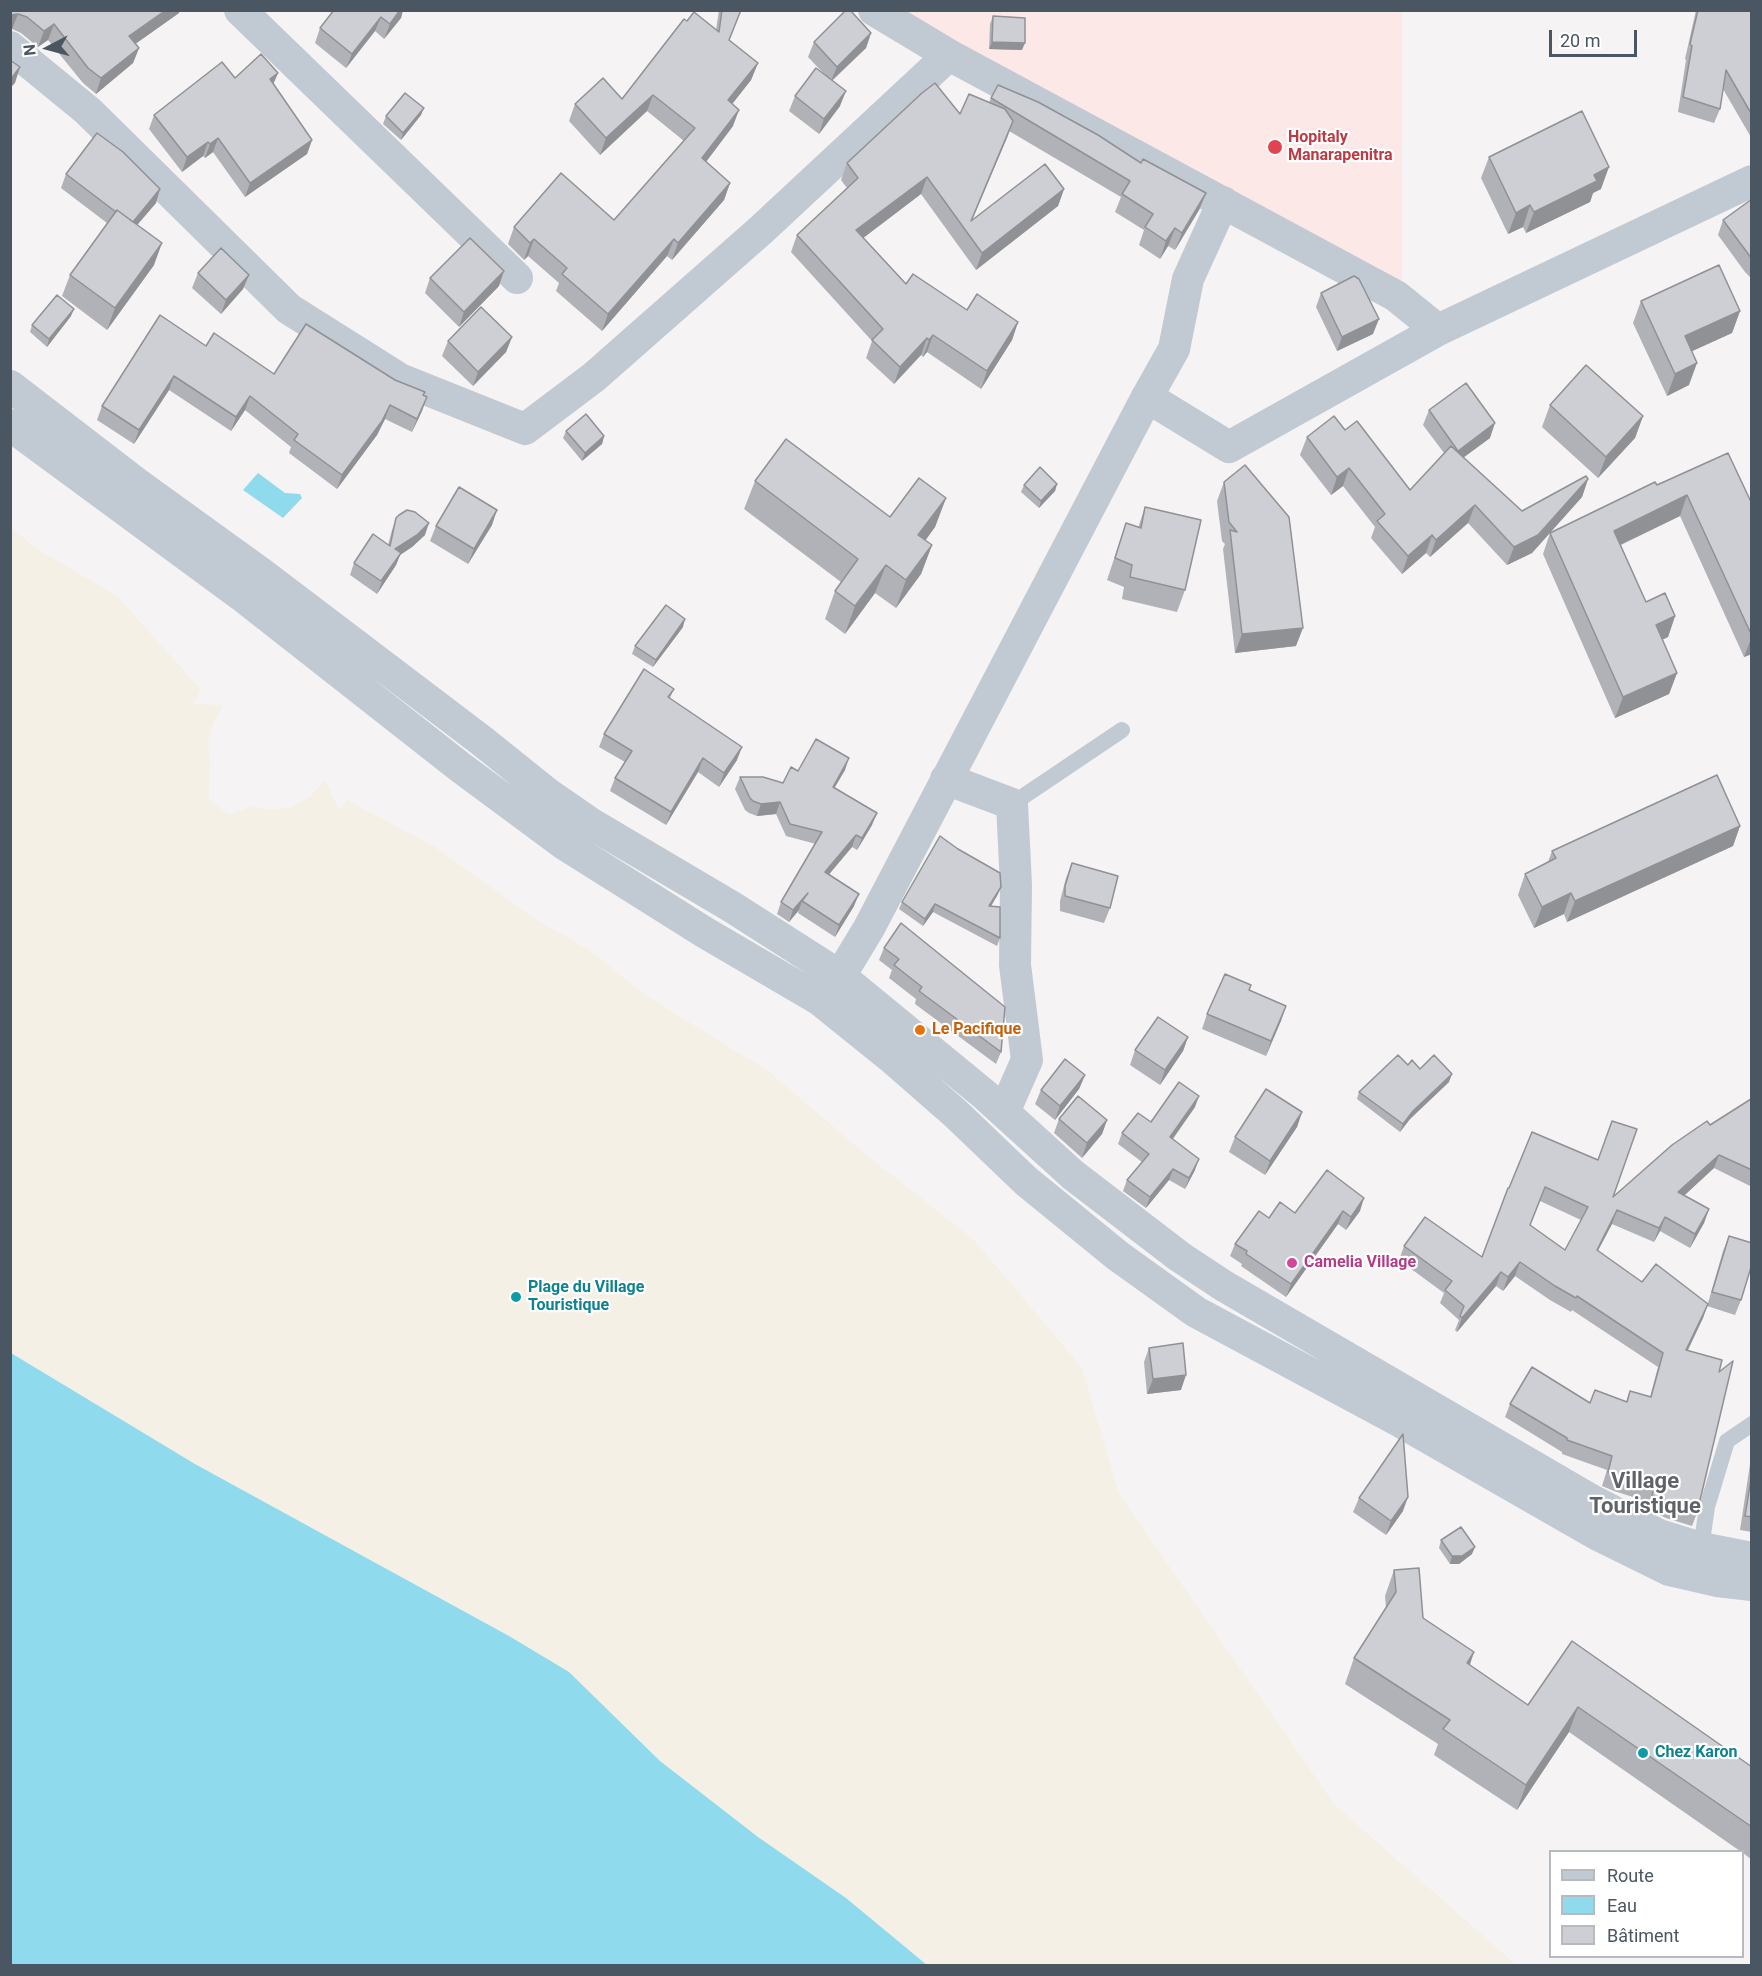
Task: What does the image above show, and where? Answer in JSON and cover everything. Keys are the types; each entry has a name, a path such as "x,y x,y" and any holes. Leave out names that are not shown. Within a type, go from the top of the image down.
{"street":[{"path":"240,10 517,278"},
{"path":"874,10 949,55 1396,296 1438,330"},
{"path":"10,47 88,111 289,309 400,379 525,429 594,377 752,238 949,55"},
{"path":"1148,397 1229,447 1438,330 1752,181"},
{"path":"820,1000 840,976 869,928 1174,348 1188,279 1223,202"},
{"path":"10,386 136,483 262,574 548,794 590,823 732,907 840,976 1004,1112 1073,1175 1180,1257 1224,1286 1593,1501 1659,1535 1701,1548 1752,1558"},
{"path":"22,434 241,595 460,767 546,831 656,902 820,1000 892,1058 1026,1181 1118,1256 1196,1312 1401,1422 1600,1536 1669,1570 1717,1581 1752,1585"},
{"path":"946,779 1012,804 1016,885 1015,965 1027,1060 1004,1112"}],"lane":[{"path":"22,434 56,421"},
{"path":"1012,804 1122,730"},
{"path":"1701,1548 1707,1507 1727,1441 1752,1425"}],"shaded area":[{"name":"Hopitaly Manarapenitra","path":"894,11 1402,11 1402,284"}],"sand":[{"name":"Plage du Village Touristique","path":"10,526 34,547 117,596 201,690 193,704 223,705 213,723 208,742 209,799 229,815 250,807 272,810 292,807 311,796 325,780 339,810 347,800 435,847 532,917 589,950 648,997 768,1071 869,1157 974,1240 1082,1368 1119,1494 1334,1804 1516,1965 927,1965 846,1898 701,1794 660,1761 621,1724 509,1636 195,1464 11,1353"}],"water":[{"path":"258,473 285,493 300,494 302,498 283,518 243,490"},
{"path":"11,1353 195,1464 509,1636 569,1672 660,1761 758,1837 846,1898 927,1965 11,1965"}],"building":[{"path":"10,10 166,10 129,36 139,48 101,78 88,68 54,24 44,31 27,17 18,14 10,15"},
{"path":"334,10 400,10 390,24 381,17 352,54 320,28"},
{"path":"722,10 741,10 729,40 758,63 728,100 739,110 702,158 730,183 678,243 674,239 608,314 562,274 567,268 534,239 530,243 514,227 561,173 614,220 695,128 653,95 606,138 575,104 603,78 622,99 684,19 687,21 694,12 719,32"},
{"path":"846,10 850,10 871,33 837,67 814,42"},
{"path":"1698,10 1752,10 1752,115 1726,70 1720,109 1683,97 1692,46 1690,44"},
{"path":"993,16 1025,18 1025,43 992,42"},
{"path":"261,54 278,73 270,79 312,140 250,183 218,138 210,144 208,142 187,157 154,115 222,62 235,78"},
{"path":"10,60 20,67 10,80"},
{"path":"816,68 846,91 824,119 795,96"},
{"path":"935,83 960,114 969,94 1005,109 1013,121 971,221 1045,164 1064,189 982,253 927,177 856,230 906,284 913,274 967,310 977,294 1018,322 987,371 933,335 929,340 927,338 900,367 872,340 883,329 797,235 858,178 847,163"},
{"path":"998,85 1038,102 1098,135 1141,163 1143,159 1206,193 1182,233 1175,228 1166,241 1145,227 1153,214 1122,194 1130,181 991,98"},
{"path":"405,93 424,108 403,133 386,116"},
{"path":"1582,111 1609,167 1594,175 1597,181 1534,212 1530,205 1516,213 1489,157"},
{"path":"97,133 123,152 160,189 133,222 66,174"},
{"path":"1752,199 1752,259 1723,220"},
{"path":"117,210 162,243 115,308 70,275"},
{"path":"470,238 504,271 464,312 430,278"},
{"path":"221,248 249,275 226,300 198,273"},
{"path":"1719,265 1740,311 1685,336 1697,363 1675,374 1641,301"},
{"path":"1354,276 1359,279 1379,319 1342,337 1321,293"},
{"path":"57,295 74,309 49,339 32,325"},
{"path":"481,307 512,337 478,372 448,341"},
{"path":"160,315 206,346 214,333 274,374 306,324 395,380 425,392 423,395 427,397 417,419 390,405 382,421 342,475 294,440 298,434 250,396 236,417 174,376 139,430 102,406"},
{"path":"1586,365 1643,416 1606,457 1550,405"},
{"path":"1466,383 1495,423 1458,451 1429,410"},
{"path":"586,414 604,436 585,453 566,431"},
{"path":"1334,416 1345,430 1357,421 1410,490 1451,446 1522,511 1586,476 1588,479 1538,535 1514,547 1475,505 1436,540 1432,535 1408,556 1377,521 1385,514 1349,468 1337,477 1307,437"},
{"path":"786,439 890,517 919,478 946,498 918,535 932,545 906,580 886,565 855,606 835,591 858,559 755,481"},
{"path":"1728,453 1752,504 1752,636 1687,495 1614,531 1646,602 1665,593 1675,616 1656,625 1677,673 1623,697 1550,533 1655,482 1657,485"},
{"path":"1245,465 1289,517 1303,628 1242,634 1230,530 1237,532 1229,522 1224,482"},
{"path":"1040,467 1057,484 1041,501 1024,485"},
{"path":"459,487 497,510 474,549 436,526"},
{"path":"1145,507 1201,520 1185,590 1130,577 1132,565 1115,558 1126,523 1141,528"},
{"path":"407,510 415,512 429,523 417,535 395,549 401,553 381,581 354,563 373,534 390,546 396,518"},
{"path":"666,605 685,619 656,660 635,646"},
{"path":"644,669 674,689 668,697 742,747 724,773 703,758 671,812 615,778 632,751 604,734"},
{"path":"816,739 849,758 833,787 877,813 862,838 856,835 825,872 859,894 839,925 802,901 808,893 793,910 781,902 822,832 790,824 780,802 761,804 753,801 740,777 763,777 783,783 791,767 798,771"},
{"path":"1717,775 1740,826 1575,901 1571,893 1542,907 1525,874 1556,858 1552,851"},
{"path":"940,836 1000,873 1001,887 989,906 1000,907 1000,938 935,904 925,919 902,902"},
{"path":"1072,863 1118,876 1110,908 1065,896 1065,886"},
{"path":"901,923 1005,1007 1001,1052 919,991 922,987 894,965 899,959 884,948"},
{"path":"1225,974 1251,985 1249,990 1286,1006 1271,1041 1207,1014"},
{"path":"1158,1017 1188,1037 1165,1070 1135,1050"},
{"path":"1398,1055 1408,1065 1412,1060 1420,1069 1434,1055 1452,1074 1413,1111 1403,1124 1359,1092"},
{"path":"1065,1059 1085,1075 1060,1106 1041,1090"},
{"path":"1179,1082 1199,1096 1170,1137 1199,1159 1189,1178 1173,1169 1150,1197 1127,1180 1149,1154 1122,1133 1138,1113 1151,1122"},
{"path":"1266,1089 1302,1112 1270,1161 1235,1137"},
{"path":"1078,1096 1107,1120 1087,1143 1059,1119"},
{"path":"1751,1099 1752,1170 1719,1155 1678,1192 1709,1209 1695,1234 1665,1217 1659,1228 1617,1210 1597,1250 1642,1282 1656,1264 1708,1304 1686,1350 1722,1360 1719,1372 1733,1361 1697,1513 1652,1495 1654,1488 1619,1478 1608,1472 1612,1456 1567,1440 1510,1404 1532,1367 1590,1403 1595,1390 1627,1402 1630,1391 1651,1397 1663,1353 1577,1296 1576,1298 1555,1286 1520,1262 1508,1277 1501,1272 1462,1318 1460,1316 1464,1306 1445,1290 1452,1281 1404,1246 1425,1217 1482,1257 1532,1132 1598,1160 1612,1121 1637,1129 1613,1197 1672,1145 1707,1121 1710,1125","holes":["1545,1187 1588,1207 1565,1250 1530,1225"]},
{"path":"1327,1170 1364,1198 1351,1217 1343,1211 1291,1284 1235,1244 1259,1211 1269,1218 1280,1202 1295,1213"},
{"path":"1729,1236 1752,1243 1752,1264 1741,1300 1712,1292"},
{"path":"1183,1343 1186,1375 1153,1379 1149,1348"},
{"path":"1403,1434 1408,1497 1391,1521 1359,1498"},
{"path":"1752,1473 1752,1517 1745,1516"},
{"path":"1461,1527 1475,1547 1462,1556 1452,1556 1441,1540"},
{"path":"1419,1568 1423,1618 1474,1652 1467,1663 1528,1705 1572,1641 1752,1767 1752,1827 1578,1707 1526,1785 1443,1729 1450,1720 1354,1658 1396,1592 1394,1570"}],"place":[{"name":"Hopitaly Manarapenitra","path":"1275,147"},
{"name":"Le Pacifique","path":"920,1030"},
{"name":"Camelia Village","path":"1292,1263"},
{"name":"Plage du Village Touristique","path":"516,1297"},
{"name":"Chez Karon","path":"1643,1753"}],"district":[{"name":"Village Touristique","path":"1645,1494"}]}
